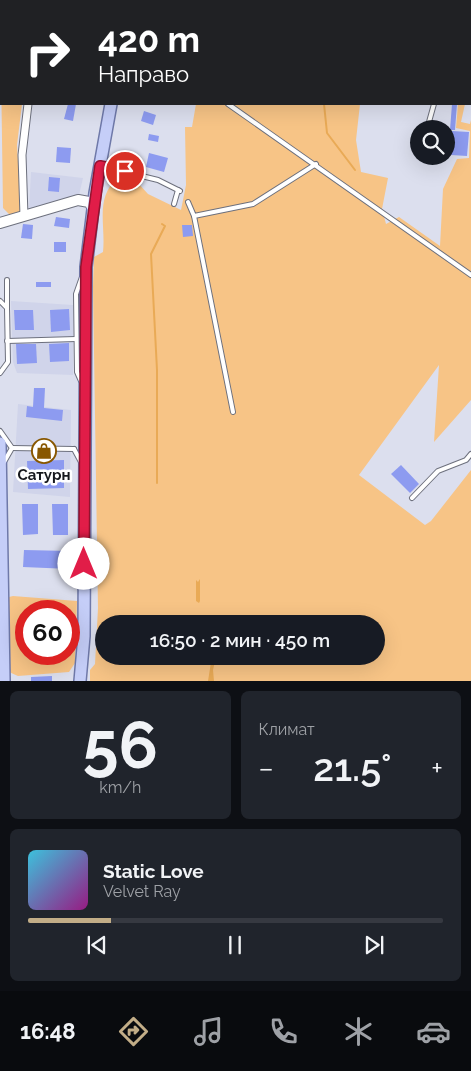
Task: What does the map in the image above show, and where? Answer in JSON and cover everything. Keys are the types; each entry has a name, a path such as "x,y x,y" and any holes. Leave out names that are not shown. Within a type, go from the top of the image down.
{"main road":[{"path":"80,681 84,640 86,267 92,207 111,105"},
{"path":"0,224 78,200 90,202 92,207"},
{"path":"0,444 5,678"}],"street":[{"path":"24,216 22,155 28,105"}],"lane":[{"path":"229,105 316,164 471,275"},
{"path":"430,120 434,105"},
{"path":"194,216 253,204 316,164"},
{"path":"100,166 158,180 179,190 174,204"},
{"path":"188,202 194,216 233,412"},
{"path":"84,388 77,372 76,294 86,267"},
{"path":"0,373 8,362 7,280"},
{"path":"0,301 7,308"},
{"path":"7,341 76,339"},
{"path":"0,432 12,448"},
{"path":"74,449 84,436"},
{"path":"12,448 74,449"},
{"path":"0,469 12,448"},
{"path":"74,449 84,469"},
{"path":"412,498 438,471 466,460 471,454"},
{"path":"74,681 84,640"}],"shaded area":[{"path":"2,105 22,105 17,145 21,212 12,217 3,208"},
{"path":"196,105 360,105 356,140 361,172 388,178 382,209 386,224 399,217 440,246 443,189 457,159 469,158 470,131 456,128 458,105 465,105 461,122 470,124 471,120 471,400 434,442 439,365 359,475 425,525 431,521 471,470 471,681 90,681 90,670 95,664 385,665 385,615 98,615 93,287 94,257 103,252 104,202 111,184 119,176 138,183 148,194 181,210 186,185 185,127 192,127"},
{"path":"31,172 83,178 79,195 29,211"},
{"path":"11,301 73,305 73,375 17,373 13,362"},
{"path":"18,404 71,410 70,497 13,492"},
{"path":"200,579 199,603 196,601 196,580 198,582"},
{"path":"9,597 64,600 15,600 15,665 74,665 69,672 18,676 9,672"},
{"path":"211,665 214,665 214,681 208,681"}],"building":[{"path":"68,105 76,105 73,121 64,119"},
{"path":"452,105 457,105 455,130 455,120 451,120"},
{"path":"144,111 156,115 153,125 141,121"},
{"path":"455,131 469,132 467,156 455,155"},
{"path":"149,134 159,136 158,142 148,140"},
{"path":"57,147 71,148 70,163 56,162"},
{"path":"149,153 168,158 164,172 146,167"},
{"path":"49,177 60,178 59,192 48,191"},
{"path":"56,217 70,219 69,228 54,226"},
{"path":"23,224 33,225 32,239 21,238"},
{"path":"182,225 192,225 193,236 183,237"},
{"path":"54,242 66,242 66,252 54,252"},
{"path":"36,282 51,282 51,287 36,287"},
{"path":"69,309 70,330 51,332 50,310"},
{"path":"14,310 33,310 34,330 15,330"},
{"path":"69,343 69,361 50,362 49,344"},
{"path":"16,344 36,344 37,363 17,364"},
{"path":"34,388 45,388 44,408 63,410 62,421 26,417 27,406 33,407"},
{"path":"64,460 64,488 28,489 27,461"},
{"path":"401,465 419,484 410,493 391,474"},
{"path":"22,504 38,504 38,534 23,535"},
{"path":"52,504 68,504 68,535 53,535"},
{"path":"24,550 70,551 70,569 23,567"},
{"path":"52,676 52,681 31,681 31,677"}],"waterway":[{"path":"324,105 327,133 355,170"},
{"path":"157,483 157,370 151,254 165,226 162,224"}],"place":[{"name":"Сатурн","path":"44,451"}],"route":[{"path":"84,564 86,265 92,207 100,166 125,171"}]}
